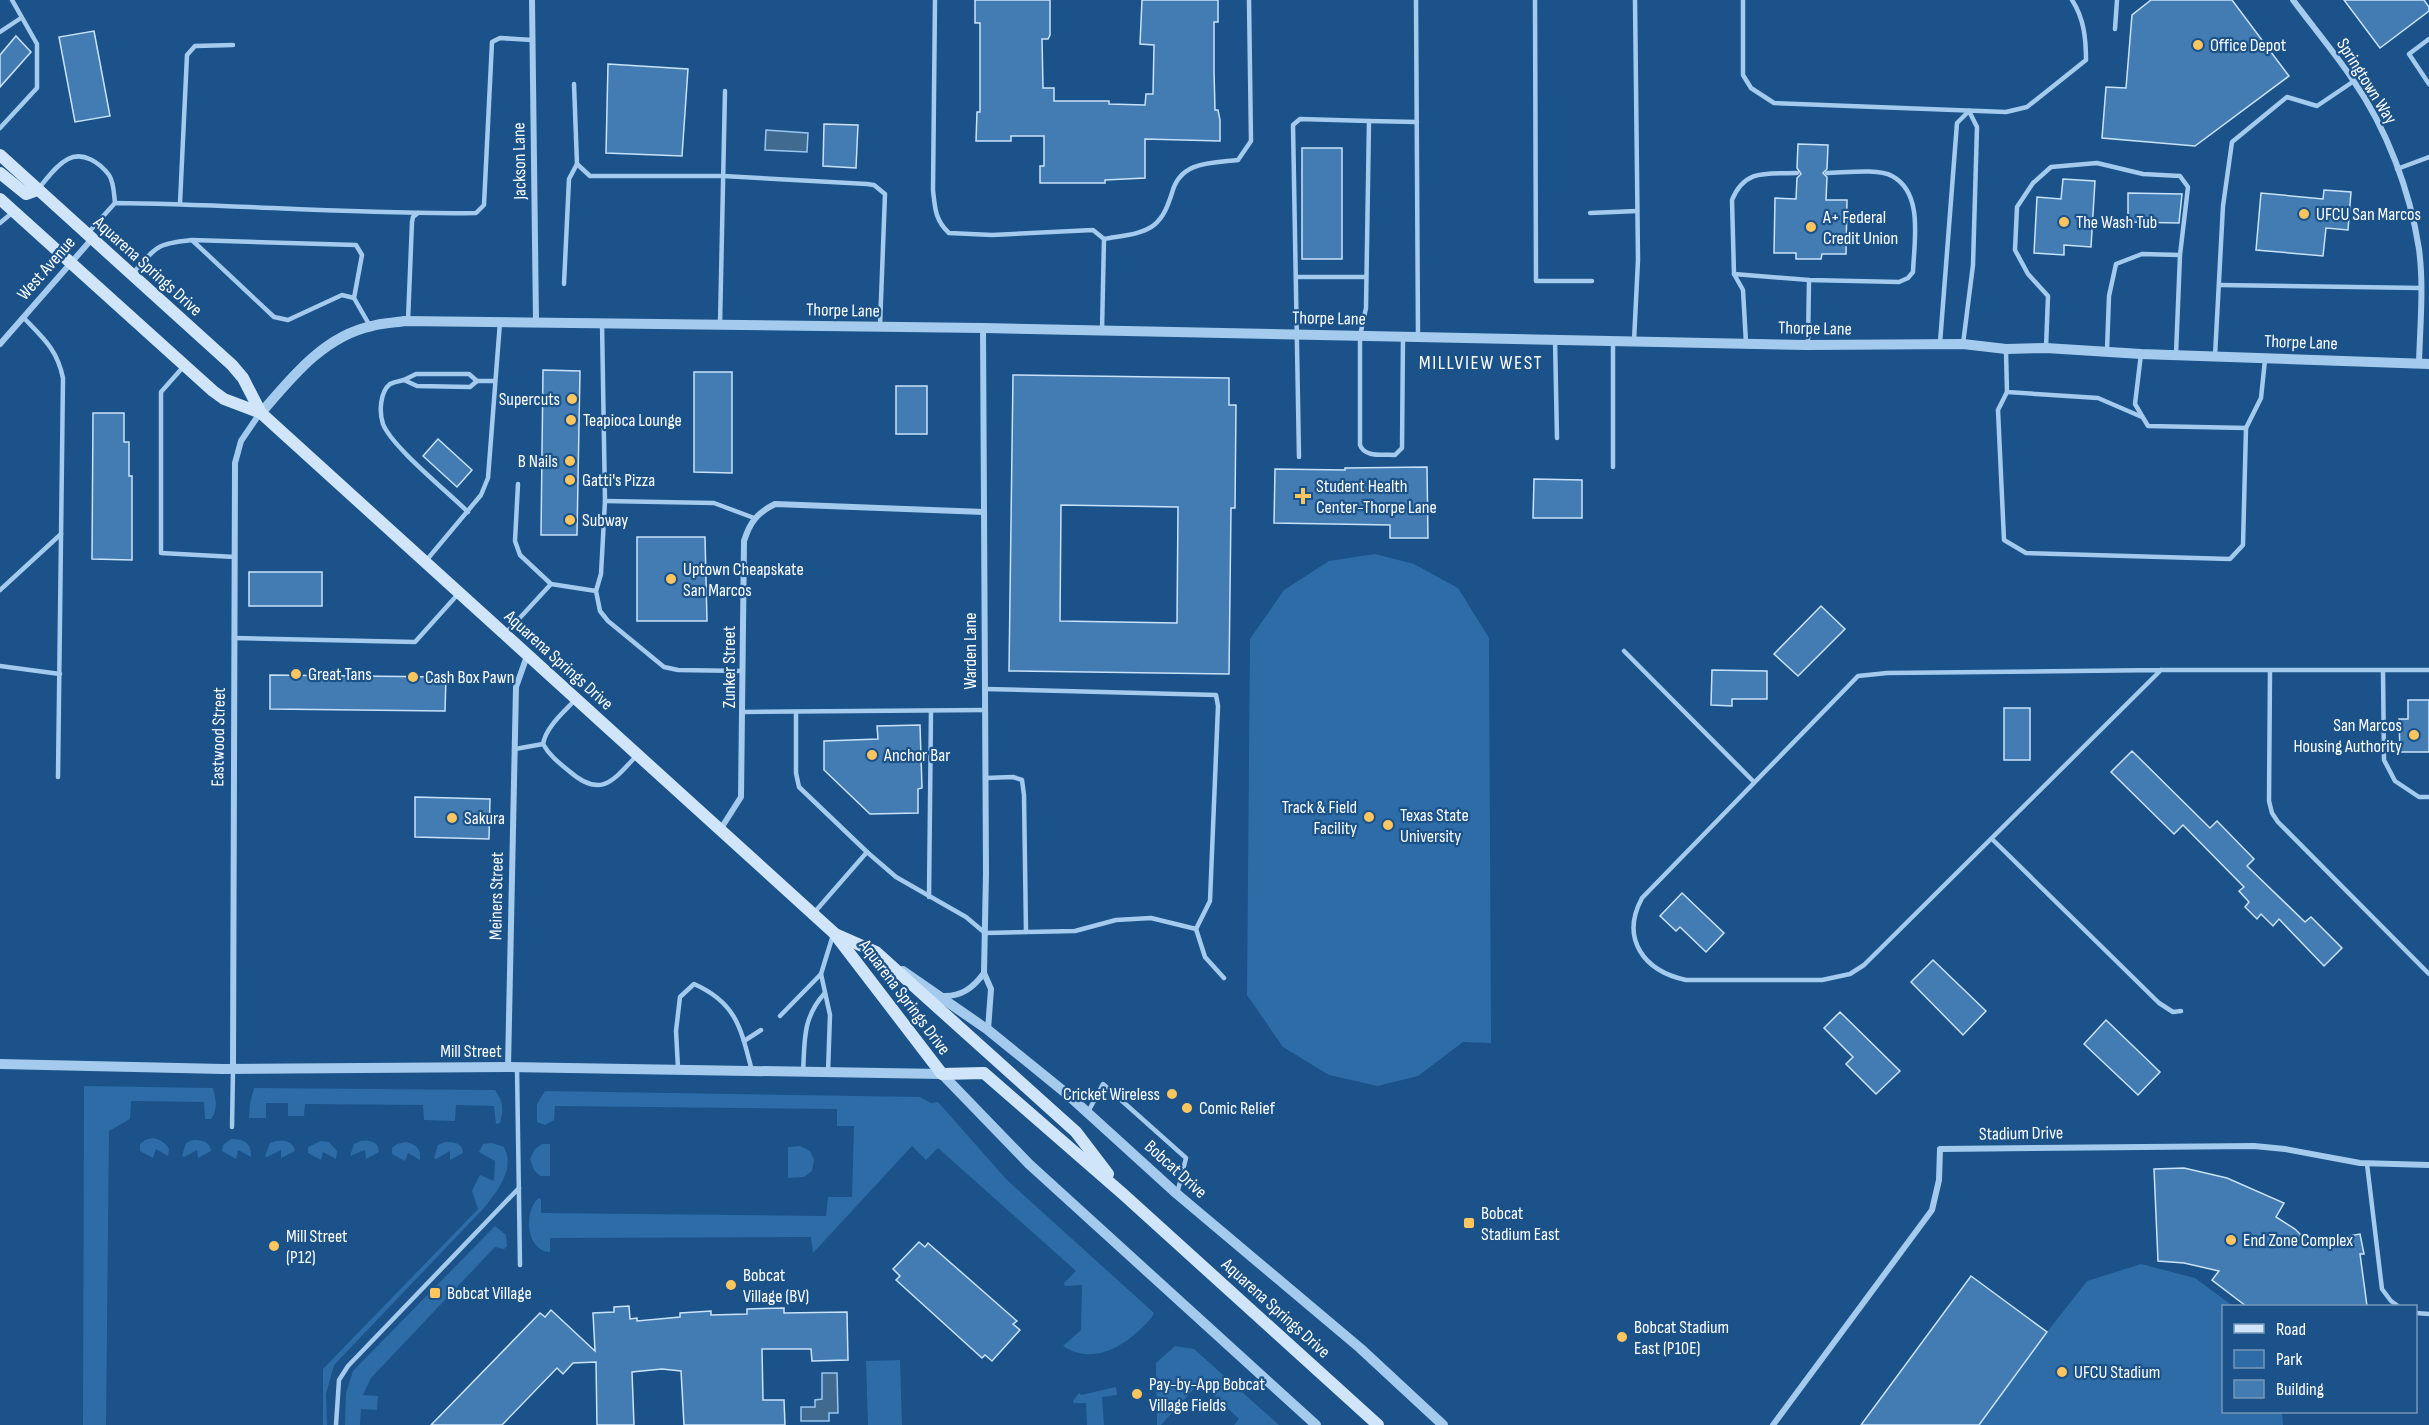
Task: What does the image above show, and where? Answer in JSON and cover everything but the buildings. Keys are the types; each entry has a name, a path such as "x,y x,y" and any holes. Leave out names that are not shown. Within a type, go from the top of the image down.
{"main road":[{"name":"Aquarena Springs Drive","path":"0,155 89,238 232,365 243,378 261,413 834,933 942,1074 984,1073 1123,1194 1378,1425"},
{"path":"0,173 26,194 38,190"},
{"name":"Aquarena Springs Drive","path":"0,199 184,366 224,399 261,413"},
{"name":"Aquarena Springs Drive","path":"834,933 876,952 1076,1132 1123,1194"}],"street":[{"name":"Jackson Lane","path":"532,0 536,322"},
{"name":"Springtown Way","path":"2293,0 2354,81 2385,138 2397,169 2419,249 2424,364"},
{"name":"West Avenue","path":"0,344 71,263 89,238"},
{"name":"Thorpe Lane","path":"261,413 310,358 341,338 370,326 408,321 983,328 1808,345 1963,344 2006,349 2046,348 2107,353 2424,364"},
{"name":"Warden Lane","path":"983,328 984,973 991,989 988,1030"},
{"name":"Eastwood Street","path":"233,1069 235,463 241,441 261,413"},
{"path":"754,518 775,504 984,512"},
{"name":"Zunker Street","path":"720,830 741,797 744,712 744,541 754,518"},
{"name":"Meiners Street","path":"512,1068 516,687 527,656"},
{"name":"Bobcat Drive","path":"876,952 988,1030 1088,1112 1177,1194 1352,1341 1443,1425"},
{"path":"939,996 960,995 970,989 984,973"},
{"name":"Mill Street","path":"0,1064 233,1069 512,1068 942,1074"},
{"path":"942,1074 1029,1164 1316,1425"},
{"name":"Stadium Drive","path":"1773,1425 1932,1210 1939,1180 1940,1149 2254,1146 2285,1149 2367,1164 2429,1165"}],"lane":[{"path":"0,128 37,88 37,44 12,0"},
{"path":"934,0 933,190 936,215 940,225 949,233 992,235 1093,230 1104,238 1153,227 1164,214 1173,187 1188,169 1198,164 1238,160 1251,141 1249,0"},
{"path":"1416,0 1418,337"},
{"path":"1535,0 1536,281 1592,281"},
{"path":"1634,341 1637,211 1635,0"},
{"path":"1743,0 1743,75 1751,88 1774,104 2006,112 2027,107 2086,60 2086,37 2077,8 2072,0"},
{"path":"2115,30 2117,0"},
{"path":"0,32 21,18"},
{"path":"115,203 476,213 484,205 492,42 500,38 532,40"},
{"path":"2429,39 2409,54 2429,84"},
{"path":"180,203 187,54 195,46 233,45"},
{"path":"2215,356 2223,206 2232,142 2287,98 2317,106 2354,81"},
{"path":"564,284 569,179 577,164 574,84"},
{"path":"720,325 725,91"},
{"path":"1963,344 1975,231 1977,127 1969,111"},
{"path":"1940,345 1957,123 1969,111"},
{"path":"1299,457 1293,125 1300,119 1417,122"},
{"path":"1369,121 1366,308 1360,336 1360,445 1367,454 1395,455 1402,448 1403,336"},
{"path":"38,190 59,165 69,158 81,155 90,159 109,176 115,203 89,238"},
{"path":"2397,169 2429,157"},
{"path":"2046,348 2048,296 2028,274 2015,250 2017,207 2033,183 2051,167 2097,163 2143,174 2180,176 2188,187 2180,255 2176,354"},
{"path":"577,164 590,176 723,176 867,184 880,188 885,194 880,327"},
{"path":"1746,343 1743,290 1734,274 1732,200 1736,189 1753,175 1797,173"},
{"path":"1734,274 1809,280 1899,282 1908,278 1913,272 1916,218 1908,189 1892,176 1879,173 1827,173"},
{"path":"1590,213 1637,211"},
{"path":"0,223 15,212"},
{"path":"408,321 412,222 413,217 418,213"},
{"path":"1102,331 1104,238"},
{"path":"131,275 157,247 165,243 192,240 356,245 362,255 354,298 370,326"},
{"path":"192,240 274,317 288,320 342,295 354,298"},
{"path":"2107,353 2109,297 2116,264 2142,254 2180,255"},
{"path":"1296,277 1366,277"},
{"path":"1808,345 1809,280"},
{"path":"2219,285 2421,288"},
{"path":"23,317 49,344 59,361 63,378 58,777"},
{"path":"426,562 481,495 488,478 501,322"},
{"path":"602,323 605,501 602,574 596,591 600,611 608,621 664,667 678,670 743,671"},
{"path":"1555,339 1557,438"},
{"path":"1613,340 1613,467"},
{"path":"2006,349 2007,392 1998,410 2004,540 2026,553 2230,559 2243,545 2246,428 2261,398 2265,357"},
{"path":"2141,354 2135,404 2148,426 2246,428"},
{"path":"184,366 161,392 161,554 235,557"},
{"path":"468,512 396,444 383,423 382,395 390,384 416,374 469,374 477,381"},
{"path":"404,380 417,386 470,387 477,381 495,381"},
{"path":"2007,392 2097,398 2142,417"},
{"path":"518,484 515,542 520,555 550,584 596,591"},
{"path":"605,501 714,503 754,518"},
{"path":"0,590 61,534"},
{"path":"505,634 550,584"},
{"path":"234,638 415,642 459,593"},
{"path":"1624,651 1754,782"},
{"path":"0,666 60,674"},
{"path":"2161,670 1864,965 1850,974 1822,980 1686,981 1671,977 1645,960 1637,946 1633,922 1636,908 1642,898 1858,676 1879,673 2161,670 2429,670"},
{"path":"2383,670 2384,760 2395,781 2419,797 2429,797"},
{"path":"2270,671 2269,801 2272,813 2278,822 2429,974"},
{"path":"985,689 1216,695 1218,706 1210,900 1196,929 1205,957 1224,978"},
{"path":"543,744 548,731 576,699"},
{"path":"929,897 931,711"},
{"path":"744,712 985,711"},
{"path":"796,712 796,773 799,787 896,877 966,917 985,933 1075,931 1116,920 1151,918 1196,929"},
{"path":"514,749 543,744"},
{"path":"543,744 562,765 584,783 592,786 611,782 637,755"},
{"path":"985,778 1013,777 1022,780 1026,932"},
{"path":"1992,838 2158,1003 2173,1012 2181,1011"},
{"path":"813,915 867,852"},
{"path":"828,1072 830,1015 821,974 834,933"},
{"path":"780,1016 821,974"},
{"path":"678,1070 676,1031 680,997 694,984 713,993 728,1007 740,1026 752,1071"},
{"path":"803,1072 805,1028 813,1007 824,994"},
{"path":"744,1041 760,1030"},
{"path":"512,1068 519,1188 520,1265"},
{"path":"232,1127 233,1069"},
{"path":"1088,1112 1103,1084 1186,1158 1177,1194"},
{"path":"2367,1164 2382,1289 2397,1305"},
{"path":"336,1425 339,1380 348,1366 519,1188"}],"green space":[{"name":"Track & Field Facility","path":"1375,554 1414,564 1458,588 1489,638 1491,1043 1463,1042 1418,1076 1378,1086 1329,1075 1283,1047 1247,995 1250,639 1284,590 1329,561"},
{"path":"84,1086 213,1088 216,1100 215,1112 211,1119 205,1119 204,1102 131,1101 130,1119 109,1131 106,1425 83,1425"},
{"path":"254,1088 495,1090 502,1105 502,1113 500,1123 496,1124 494,1106 456,1105 455,1121 424,1120 423,1105 305,1104 304,1116 288,1116 288,1103 266,1103 266,1118 249,1118"},
{"path":"545,1091 920,1097 931,1103 938,1102 1007,1180 1154,1313 1134,1335 1112,1349 1088,1354 1075,1352 1063,1346 1081,1330 1082,1285 1065,1286 1064,1283 1076,1271 938,1148 926,1160 912,1146 813,1253 811,1237 550,1238 550,1252 542,1250 532,1238 529,1220 534,1204 539,1198 541,1213 826,1216 828,1197 852,1197 854,1126 837,1126 837,1109 555,1106 554,1120 545,1125 537,1122 537,1104"},
{"path":"153,1138 166,1145 169,1149 168,1156 156,1149 153,1158 140,1151 140,1144"},
{"path":"231,1139 240,1140 249,1145 251,1157 238,1150 236,1159 222,1151 223,1145"},
{"path":"193,1140 207,1143 211,1151 198,1158 197,1150 182,1156 186,1143"},
{"path":"321,1141 329,1142 337,1151 336,1159 323,1152 321,1160 308,1153 308,1147"},
{"path":"361,1141 375,1143 379,1152 366,1159 365,1150 350,1156 354,1144"},
{"path":"288,1142 295,1151 281,1158 281,1150 265,1156 270,1143"},
{"path":"405,1142 417,1147 420,1160 408,1153 405,1161 392,1154 392,1148"},
{"path":"445,1142 460,1145 463,1153 450,1160 450,1151 434,1158 438,1145"},
{"path":"492,1143 504,1147 507,1155 508,1164 499,1188 483,1209 334,1365 326,1394 327,1425 323,1425 323,1369 478,1209 472,1191 480,1175 494,1181 495,1161 479,1152 483,1144"},
{"path":"542,1144 550,1144 550,1176 540,1176 534,1170 530,1159 535,1149"},
{"path":"800,1146 810,1151 814,1160 812,1171 804,1177 788,1178 788,1147"},
{"path":"495,1226 506,1235 507,1246 504,1249 495,1247 371,1378 363,1395 378,1396 377,1410 361,1409 360,1425 345,1425 346,1393 353,1371"},
{"name":"UFCU Stadium","path":"2141,1264 2195,1278 2232,1305 2222,1305 2222,1413 2282,1413 2283,1425 1861,1425 1971,1276 2047,1332 2087,1281"},
{"path":"1175,1346 1194,1349 1279,1425 1234,1425 1239,1419 1200,1382 1161,1425 1157,1425 1156,1363"},
{"path":"900,1360 902,1425 868,1425 866,1361"},
{"path":"1116,1387 1117,1395 1102,1397 1104,1425 1087,1425 1086,1403 1074,1403 1073,1401 1079,1393 1081,1395"}],"shaded area":[{"path":"766,130 808,133 807,152 765,150"},
{"path":"822,1373 837,1373 838,1413 829,1413 829,1421 801,1421 801,1407 815,1407 815,1400 822,1399"}],"place":[{"name":"Office Depot","path":"2198,45"},
{"name":"UFCU San Marcos","path":"2304,214"},
{"name":"The Wash Tub","path":"2064,222"},
{"name":"A+ Federal Credit Union","path":"1811,227"},
{"name":"Supercuts","path":"572,399"},
{"name":"Teapioca Lounge","path":"571,420"},
{"name":"B Nails","path":"570,461"},
{"name":"Gatti's Pizza","path":"570,480"},
{"name":"Student Health Center-Thorpe Lane","path":"1303,496"},
{"name":"Subway","path":"570,520"},
{"name":"Uptown Cheapskate San Marcos","path":"671,579"},
{"name":"Great Tans","path":"296,674"},
{"name":"Cash Box Pawn","path":"413,677"},
{"name":"San Marcos Housing Authority","path":"2414,735"},
{"name":"Anchor Bar","path":"872,755"},
{"name":"Track & Field Facility","path":"1369,817"},
{"name":"Sakura","path":"452,818"},
{"name":"Texas State University","path":"1388,825"},
{"name":"Cricket Wireless","path":"1172,1094"},
{"name":"Comic Relief","path":"1187,1108"},
{"name":"Bobcat Stadium East","path":"1469,1223"},
{"name":"End Zone Complex","path":"2231,1240"},
{"name":"Mill Street (P12)","path":"274,1246"},
{"name":"Bobcat Village (BV)","path":"731,1285"},
{"name":"Bobcat Village","path":"435,1293"},
{"name":"Bobcat Stadium East (P10E)","path":"1622,1337"},
{"name":"UFCU Stadium","path":"2062,1372"},
{"name":"Pay-by-App Bobcat Village Fields","path":"1137,1394"}],"district":[{"name":"MILLVIEW WEST","path":"1481,362"}]}
